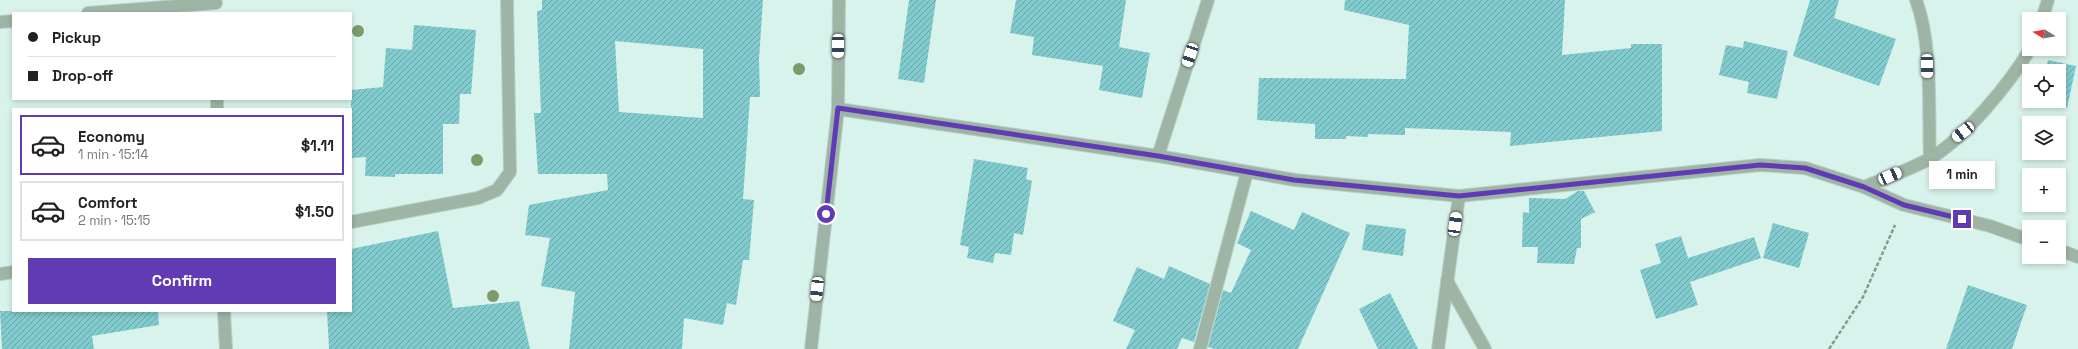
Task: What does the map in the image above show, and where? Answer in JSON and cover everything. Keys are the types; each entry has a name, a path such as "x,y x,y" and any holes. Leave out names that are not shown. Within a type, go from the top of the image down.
{"street":[{"path":"352,222 478,198 497,190 510,172 506,0"},
{"path":"811,349 838,108 839,0"},
{"path":"1158,156 1208,0"},
{"path":"1916,0 1920,10 1926,51 1930,158"},
{"path":"2044,12 2048,0"},
{"path":"104,12 216,5"},
{"path":"0,22 12,21"},
{"path":"1864,187 1930,158 1963,132 2015,74 2026,56"},
{"path":"838,108 1158,156 1294,180 1459,196 1760,165 1805,168 1864,187 1904,205 1990,226 2022,237"},
{"path":"1200,349 1248,172"},
{"path":"1438,349 1459,196"},
{"path":"2066,253 2078,257"},
{"path":"0,274 12,272"},
{"path":"1447,281 1485,349"},
{"path":"224,312 226,349"}],"path":[{"path":"1829,349 1863,297 1904,205"}],"building":[{"path":"542,0 763,0 759,59 760,97 750,97 743,199 754,200 749,260 743,260 736,305 727,303 723,325 684,318 682,349 569,349 575,292 541,286 550,238 525,235 529,205 608,190 607,174 538,174 534,113 541,113 537,11 542,10","holes":["615,41 703,49 703,118 619,112"]},
{"path":"909,0 936,0 924,83 898,79"},
{"path":"1016,0 1126,0 1119,47 1150,53 1142,98 1099,90 1103,66 1032,55 1034,37 1010,33"},
{"path":"1345,0 1565,0 1562,55 1631,48 1631,44 1662,44 1662,131 1510,146 1511,132 1405,128 1405,135 1368,134 1368,137 1346,136 1346,139 1315,139 1315,124 1257,120 1259,78 1406,79 1409,25 1344,10"},
{"path":"1810,0 1839,0 1834,18 1896,39 1879,86 1793,56"},
{"path":"414,25 476,30 471,94 460,94 459,124 443,124 443,174 395,174 395,177 365,176 366,157 352,158 352,90 383,87 386,48 412,50"},
{"path":"1744,41 1788,51 1777,99 1747,93 1749,82 1719,75 1726,45 1743,48"},
{"path":"2048,60 2076,66 2067,108 2066,64 2047,64"},
{"path":"974,159 1028,168 1026,179 1032,181 1023,235 1014,233 1011,255 995,253 993,263 967,258 969,247 960,245"},
{"path":"1578,191 1584,191 1595,212 1581,219 1581,248 1577,248 1574,264 1537,263 1538,247 1522,247 1523,212 1529,213 1529,198 1565,199"},
{"path":"1251,211 1294,230 1302,212 1350,233 1298,349 1215,349 1208,347 1223,290 1231,293 1251,250 1237,243"},
{"path":"1773,223 1809,233 1799,268 1763,258"},
{"path":"1366,224 1406,229 1403,256 1362,250"},
{"path":"438,231 453,308 519,301 530,349 329,349 327,312 352,312 352,249"},
{"path":"1681,236 1688,258 1754,237 1761,258 1690,282 1698,305 1656,319 1640,270 1661,263 1655,244"},
{"path":"1169,266 1210,284 1194,342 1182,338 1177,349 1126,349 1135,330 1113,321 1137,267 1164,279"},
{"path":"1968,285 2027,305 2012,349 1946,349"},
{"path":"1390,293 1418,349 1378,349 1359,309"},
{"path":"0,311 158,312 159,325 92,336 94,349 2,349"}],"route":[{"path":"826,214 838,108 1158,156 1294,180 1459,196 1539,186 1717,168 1760,165 1805,168 1864,187 1904,205 1962,219"}]}
